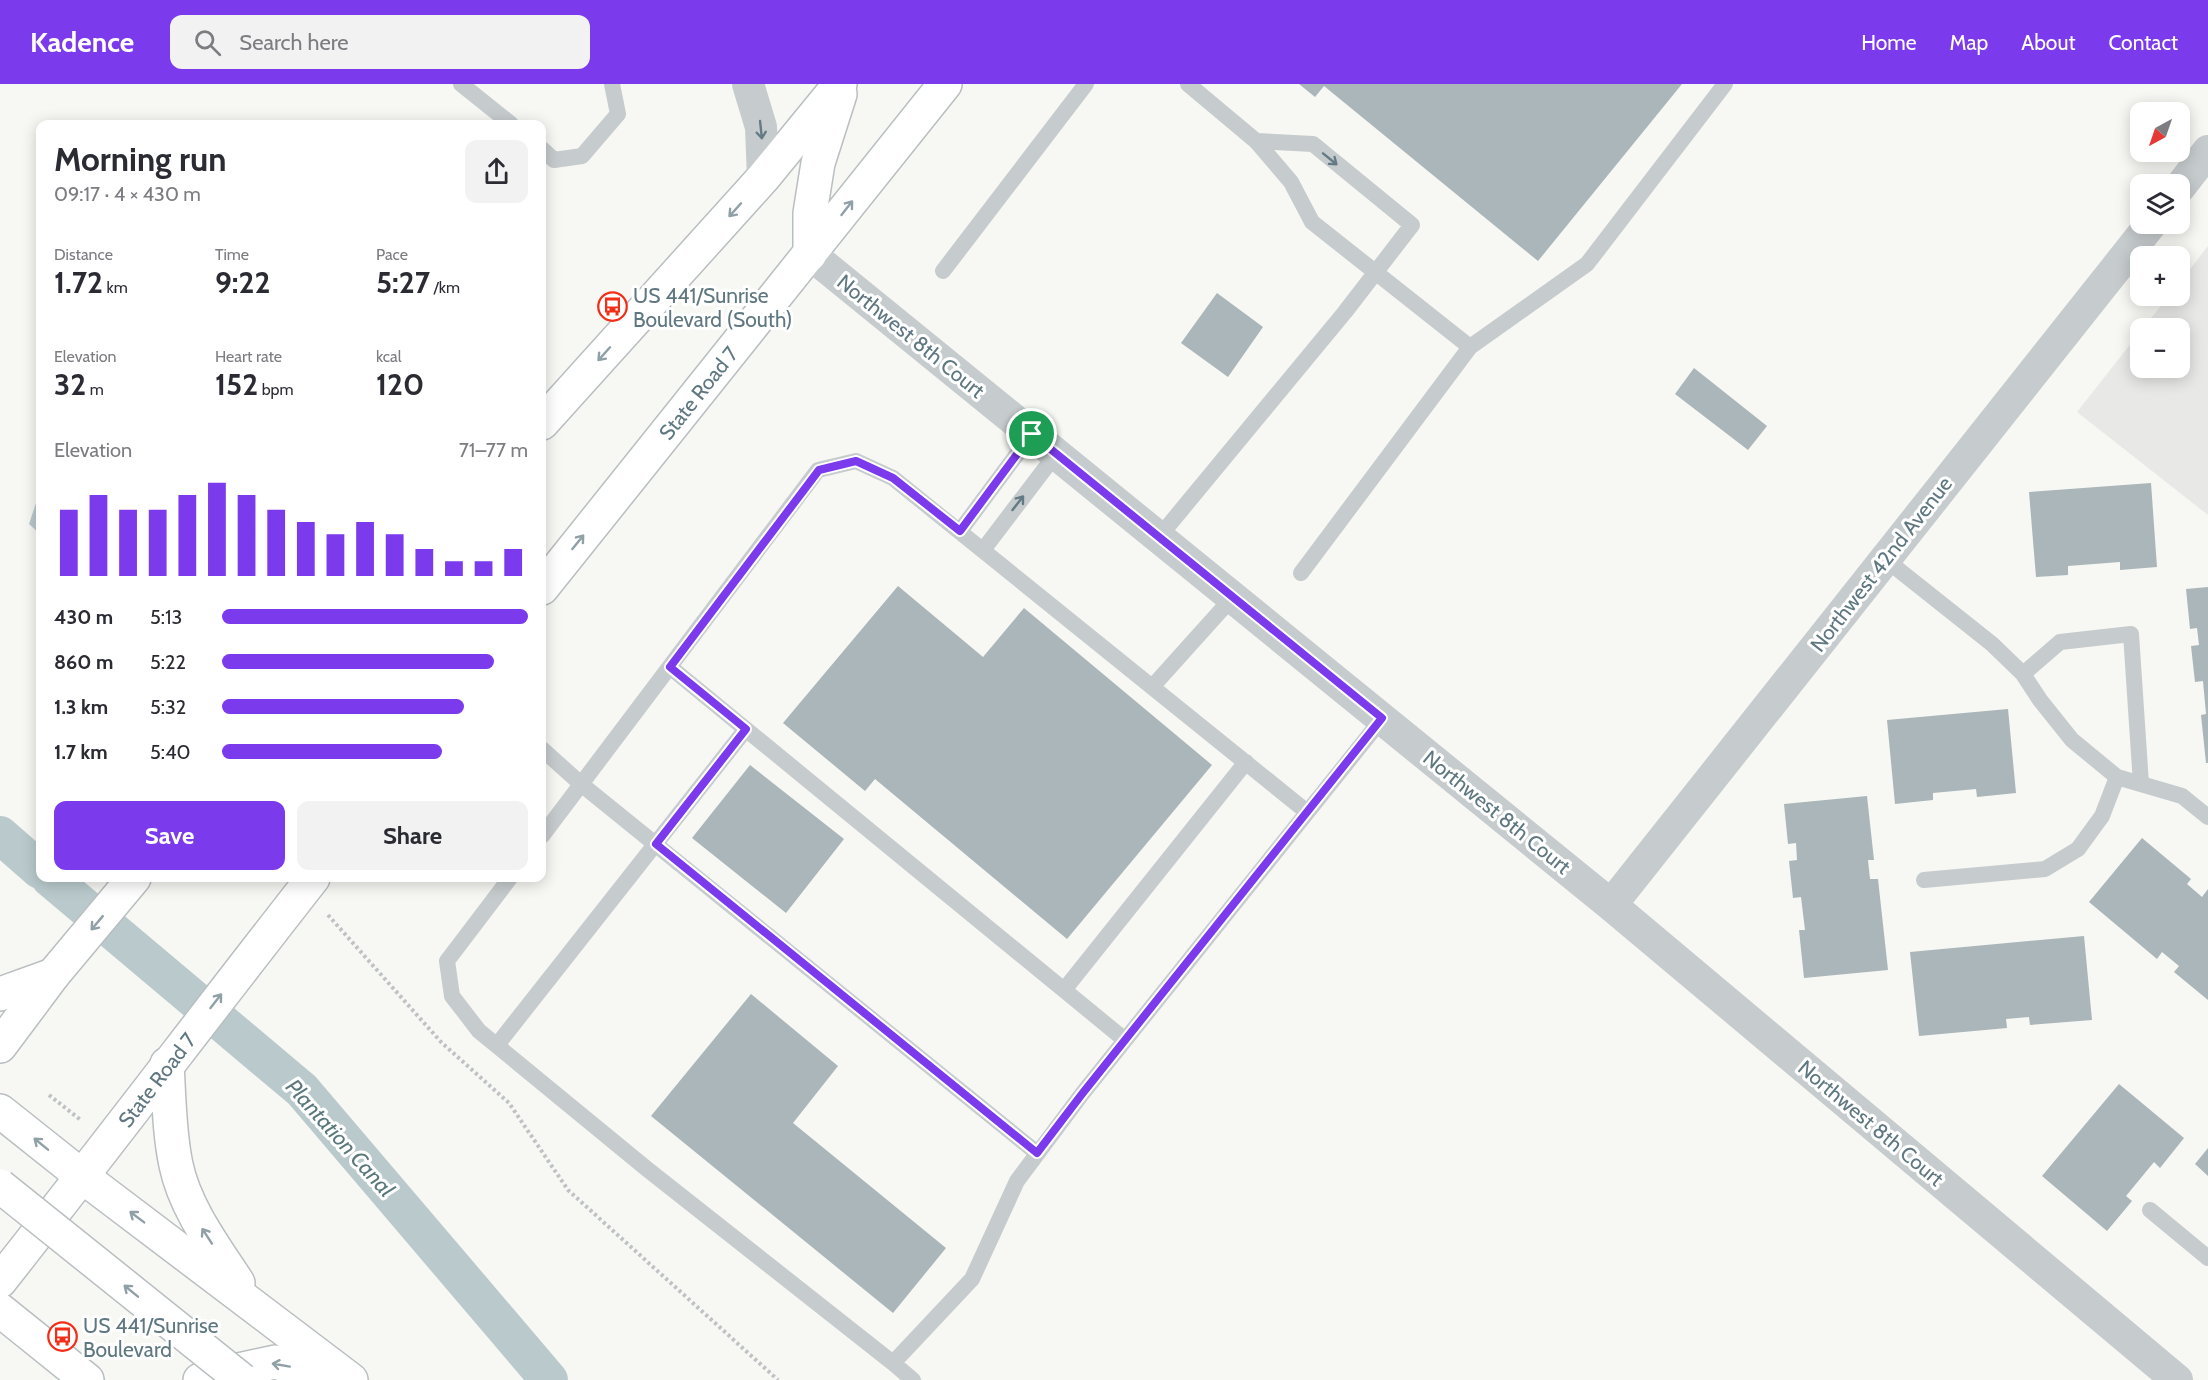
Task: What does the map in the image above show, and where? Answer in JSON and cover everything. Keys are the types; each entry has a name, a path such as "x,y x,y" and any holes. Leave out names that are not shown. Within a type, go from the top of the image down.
{"main road":[{"path":"546,419 763,178 841,84"},
{"path":"810,254 810,213 818,163 841,84"},
{"name":"State Road 7","path":"546,583 945,84"},
{"path":"0,1046 53,975 131,882"},
{"name":"State Road 7","path":"0,1281 309,883"},
{"path":"0,994 53,975"},
{"path":"167,1064 176,1166 196,1219 251,1303"},
{"path":"0,1111 83,1177 351,1380"},
{"path":"0,1186 242,1380"},
{"path":"0,1310 87,1380"},
{"path":"200,1380 275,1362 337,1380"}],"street":[{"path":"748,84 761,127 763,178"},
{"path":"2190,174 2208,151"},
{"name":"Northwest 42nd Avenue","path":"1611,905 2143,234"},
{"name":"Northwest 8th Court","path":"810,254 1611,905 2178,1380"}],"lane":[{"path":"461,84 506,120"},
{"path":"546,153 554,160 582,156 618,114 612,84"},
{"path":"943,271 1086,84"},
{"path":"1188,84 1256,141 1291,182 1312,222 1470,347"},
{"path":"1301,573 1470,347 1587,264 1725,84"},
{"path":"1159,537 1345,312 1412,225 1313,144 1256,141"},
{"path":"960,531 1032,434"},
{"path":"983,550 1056,454"},
{"path":"546,831 819,470 856,461 893,478 1307,812"},
{"path":"1885,559 1992,644 2023,674 2040,700 2073,740 2117,777 2182,796 2208,817"},
{"path":"1152,687 1233,597"},
{"path":"2023,674 2060,642 2131,634 2141,784"},
{"path":"670,667 1125,1040"},
{"path":"893,1363 972,1279 1017,1181 1037,1153 1382,718"},
{"path":"497,1045 746,729"},
{"path":"546,752 581,784 1037,1153"},
{"path":"1064,990 1246,762"},
{"path":"1924,880 2045,869 2078,849 2102,816 2117,777"},
{"path":"507,882 447,961 452,996 479,1031 647,1169 914,1380"},
{"path":"2150,1210 2208,1258"}],"path":[{"path":"309,883 441,1042 509,1103 568,1190 778,1380"},
{"path":"49,1095 83,1122"}],"shaded area":[{"path":"2208,246 2208,515 2077,412 2130,345 2130,378 2190,378 2190,318 2151,318 2161,306 2190,306 2190,269"},
{"path":"36,503 36,530 29,524"}],"building":[{"path":"1299,84 1682,84 1538,261 1324,86 1315,97"},
{"path":"1217,293 1263,327 1228,377 1181,343"},
{"path":"1694,368 1767,426 1748,450 1675,394"},
{"path":"2151,483 2157,567 2120,570 2120,562 2068,566 2068,575 2036,577 2029,492"},
{"path":"898,586 983,657 1024,608 1212,765 1067,939 875,779 865,791 783,723"},
{"path":"2208,587 2208,763 2206,763 2201,715 2206,714 2203,681 2195,682 2191,646 2199,645 2197,628 2190,629 2186,589"},
{"path":"2008,709 2016,793 1977,797 1976,789 1933,793 1933,800 1895,804 1887,720"},
{"path":"750,765 844,839 786,913 692,838"},
{"path":"1867,796 1874,860 1868,860 1870,879 1878,879 1888,970 1804,978 1799,930 1805,930 1801,897 1793,898 1789,861 1797,860 1796,843 1788,844 1784,804"},
{"path":"2142,838 2191,879 2187,884 2202,897 2208,889 2208,1000 2174,972 2179,966 2162,952 2157,959 2089,902"},
{"path":"2084,936 2092,1020 2030,1025 2029,1017 2006,1019 2007,1028 1919,1036 1910,952"},
{"path":"751,994 838,1066 793,1123 946,1248 893,1313 651,1116"},
{"path":"2119,1084 2184,1138 2160,1168 2154,1162 2126,1196 2132,1201 2107,1231 2042,1176"},
{"path":"2208,1148 2208,1176 2195,1164"}],"waterway":[{"name":"Plantation Canal","path":"0,835 36,866"},
{"name":"Plantation Canal","path":"55,882 302,1090 549,1380"}],"place":[{"name":"US 441/Sunrise Boulevard (South)","path":"612,307"},
{"name":"US 441/Sunrise Boulevard","path":"62,1337"}],"route":[{"path":"1032,434 1382,718 1037,1153 656,844 746,729 670,667 819,470 856,461 893,478 960,531 1032,434"}]}
